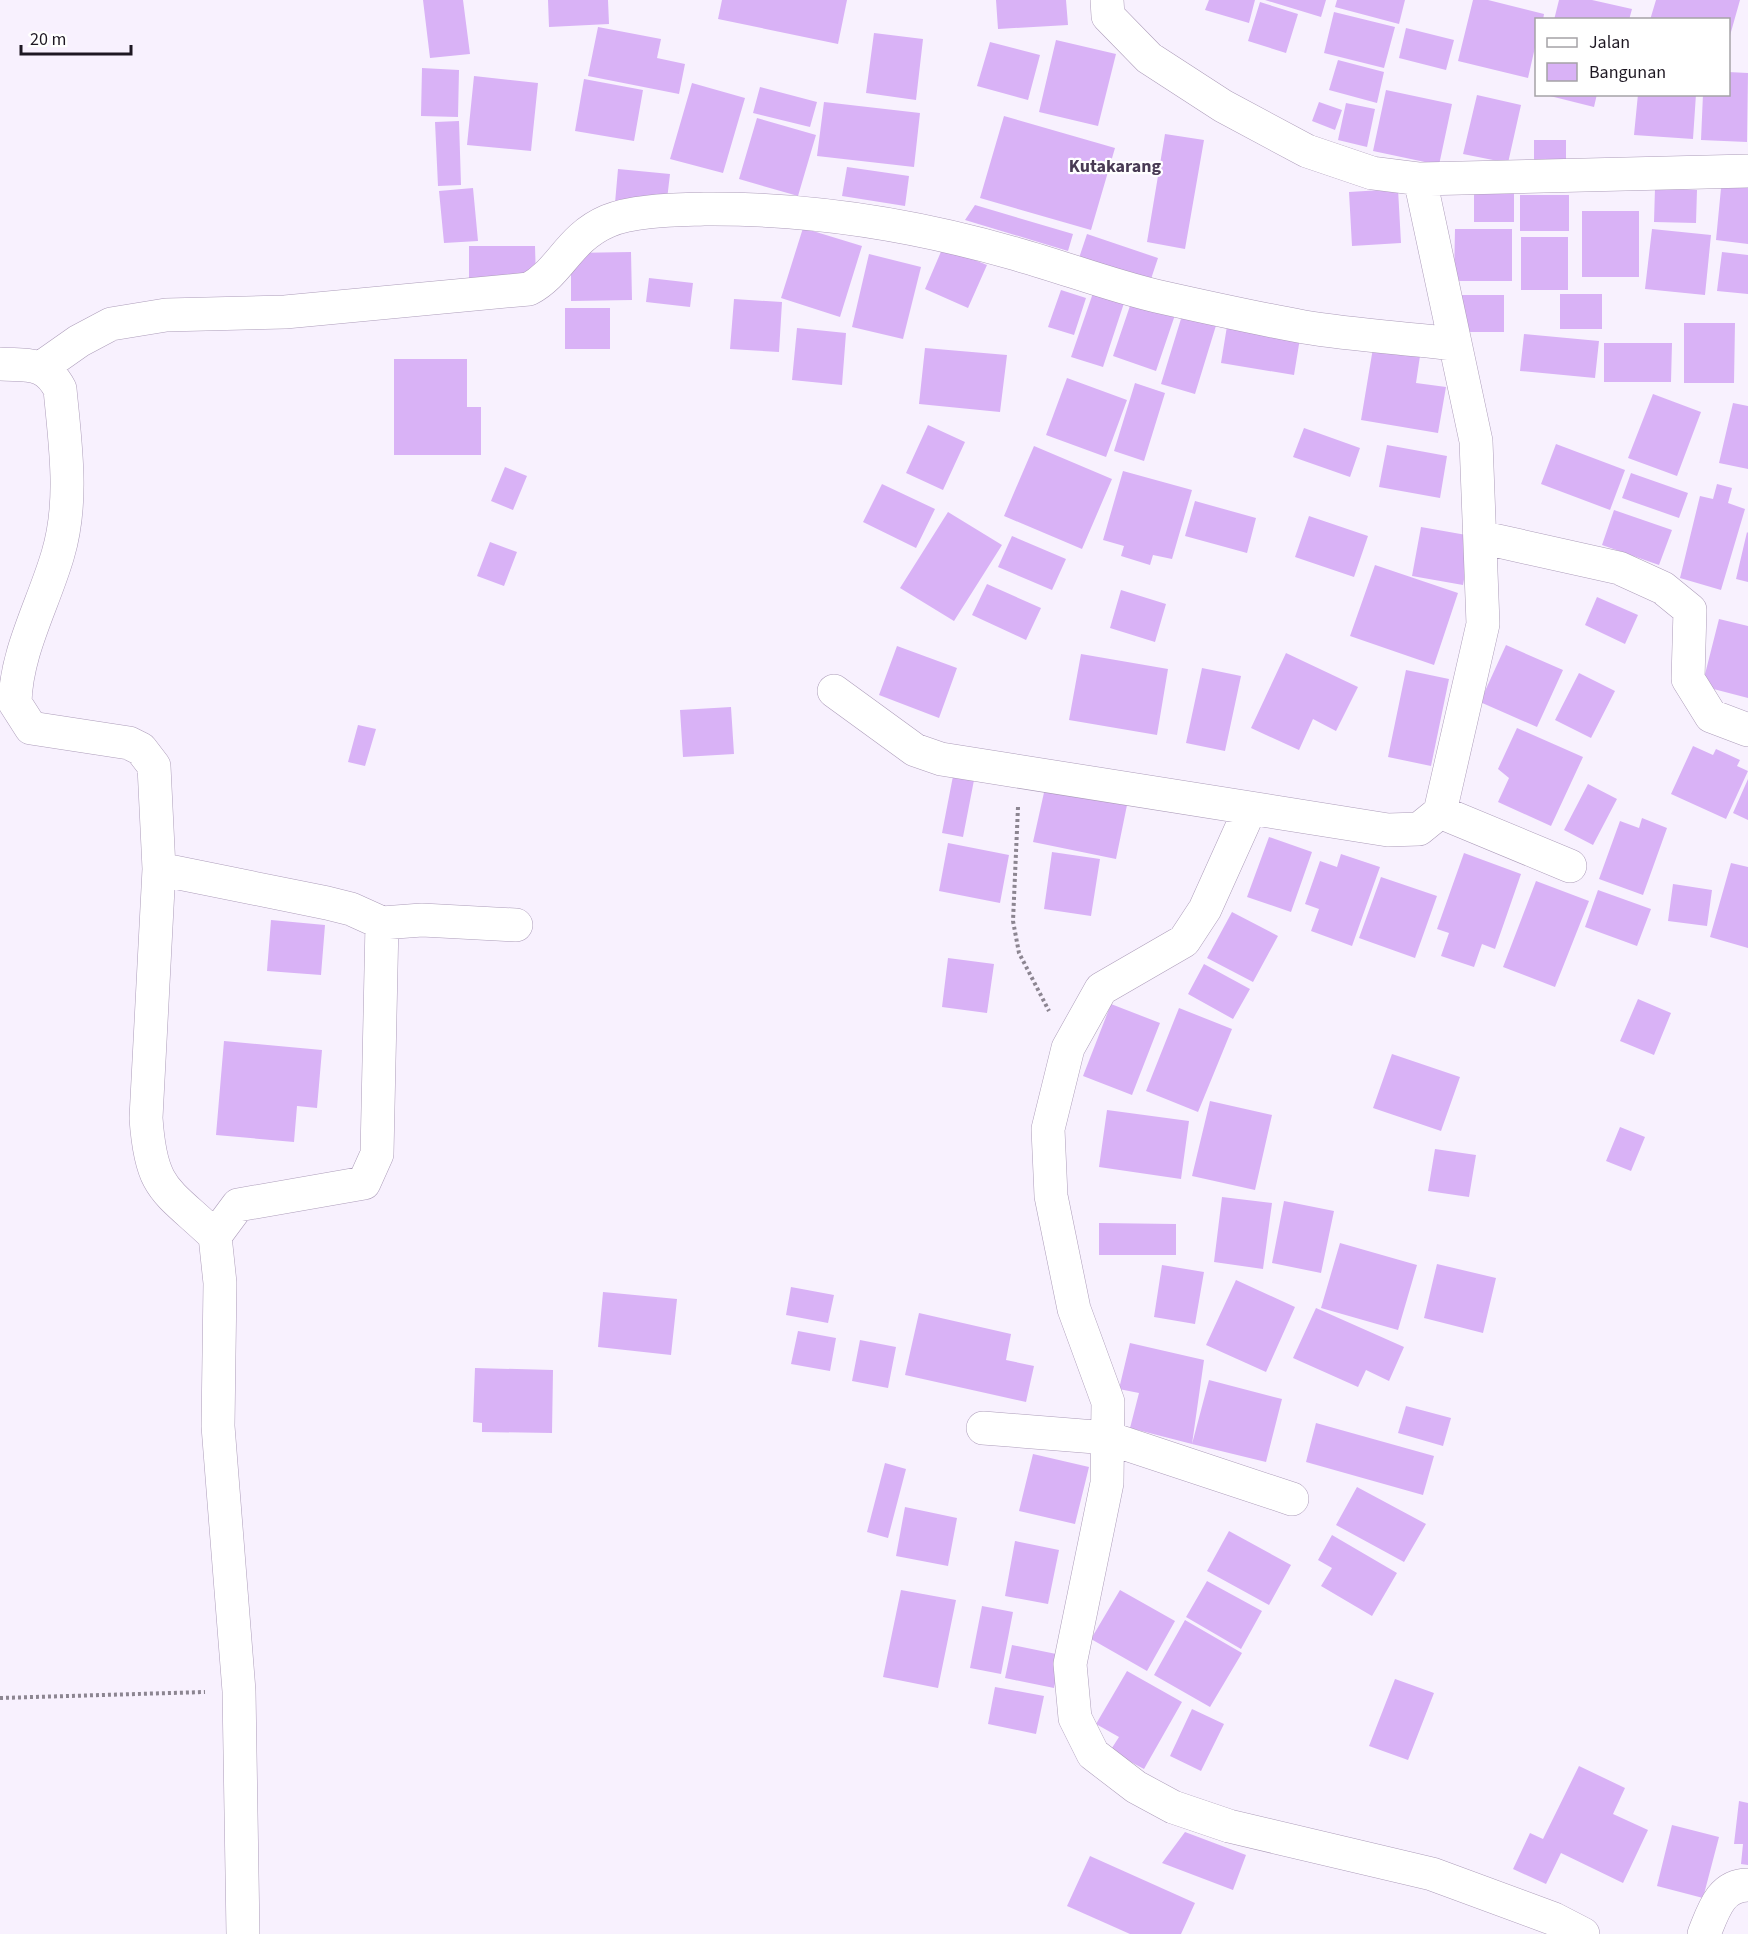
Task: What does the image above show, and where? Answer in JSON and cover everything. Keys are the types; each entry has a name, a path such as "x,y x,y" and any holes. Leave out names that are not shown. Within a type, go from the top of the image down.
{"street":[{"path":"1107,0 1108,16 1149,58 1223,106 1307,151 1372,173 1420,179 1748,171"},
{"path":"834,691 915,750 941,759 1388,830 1419,829 1440,812 1483,624 1476,441 1420,179"},
{"path":"42,368 79,341 111,324 166,315 285,312 529,289 541,283 578,238 609,220 687,210 741,209 797,213 897,226 1014,253 1155,296 1306,327 1454,344"},
{"path":"0,364 42,368 49,372 60,389 68,478 59,552 20,662 15,703 31,728 129,743 150,759 154,766 159,869 146,1118 148,1154 154,1175 165,1191 215,1236 220,1283 218,1426 239,1691 243,1934"},
{"path":"1480,537 1618,568 1663,588 1690,610 1688,679 1711,716 1748,730"},
{"path":"1250,809 1205,909 1184,941 1101,989 1068,1048 1048,1129 1051,1196 1074,1309 1108,1402 1107,1483 1070,1664 1075,1718 1093,1754 1136,1787 1173,1807 1229,1826 1432,1874 1554,1920 1583,1934"},
{"path":"1440,812 1570,866"},
{"path":"159,869 327,903 351,909 382,923 422,920 516,925"},
{"path":"215,1236 238,1205 364,1184 371,1172 377,1154 382,923"},
{"path":"983,1428 1108,1438 1292,1499"},
{"path":"1704,1934 1720,1897 1736,1885 1748,1885"}],"path":[{"path":"1019,771 1013,921 1019,953 1068,1048"},
{"path":"0,1698 239,1691"}],"building":[{"path":"423,0 463,0 470,54 430,58"},
{"path":"548,0 608,0 609,24 549,27"},
{"path":"722,0 847,0 838,44 718,19"},
{"path":"996,0 1066,0 1068,25 998,29"},
{"path":"1209,0 1255,0 1249,23 1205,10"},
{"path":"1265,0 1326,0 1321,17"},
{"path":"1337,0 1405,0 1399,24 1335,7"},
{"path":"1473,0 1488,0 1544,14 1543,18 1535,18 1535,47 1528,78 1458,61"},
{"path":"1559,0 1592,0 1632,9 1630,18 1554,18"},
{"path":"1656,0 1740,0 1730,35 1730,18 1651,18"},
{"path":"1260,2 1298,14 1286,53 1248,41"},
{"path":"1334,12 1395,27 1384,68 1324,53"},
{"path":"598,27 661,39 657,58 685,64 679,94 588,76"},
{"path":"1406,28 1454,40 1446,70 1399,58"},
{"path":"874,33 923,39 916,100 866,93"},
{"path":"1056,40 1116,54 1098,126 1039,112"},
{"path":"990,42 1040,55 1028,100 977,86"},
{"path":"1338,60 1384,72 1377,103 1329,90"},
{"path":"422,68 459,70 458,117 421,116"},
{"path":"1730,72 1748,73 1747,142 1701,140 1703,96 1730,96"},
{"path":"474,76 538,83 531,151 467,145"},
{"path":"584,79 643,90 634,141 575,131"},
{"path":"692,83 745,98 723,173 670,159"},
{"path":"760,87 817,102 810,127 753,113"},
{"path":"1386,90 1452,104 1439,165 1373,151"},
{"path":"1477,95 1521,105 1508,163 1463,154"},
{"path":"1550,96 1597,96 1594,107"},
{"path":"1638,96 1696,96 1693,139 1634,135"},
{"path":"824,102 920,113 914,167 817,156"},
{"path":"1319,102 1342,110 1335,130 1312,121"},
{"path":"1346,103 1375,109 1367,147 1338,140"},
{"path":"1004,116 1115,148 1091,230 980,198"},
{"path":"757,118 816,135 798,196 739,179"},
{"path":"459,121 461,185 438,186 435,122"},
{"path":"1165,134 1204,140 1185,249 1147,242"},
{"path":"1534,140 1566,140 1566,162 1534,162"},
{"path":"847,167 909,176 905,206 842,196"},
{"path":"618,169 670,174 666,208 615,203"},
{"path":"1722,178 1748,181 1748,244 1716,240"},
{"path":"473,188 478,241 444,243 439,191"},
{"path":"1655,188 1697,190 1696,223 1654,222"},
{"path":"1398,189 1401,243 1352,246 1349,192"},
{"path":"1474,190 1514,190 1514,222 1474,222"},
{"path":"1520,195 1569,195 1569,231 1520,231"},
{"path":"975,205 1073,234 1068,251 965,220"},
{"path":"1582,211 1639,211 1639,277 1582,277"},
{"path":"803,228 862,246 840,317 781,298"},
{"path":"1455,229 1512,229 1512,281 1454,281"},
{"path":"1652,229 1711,235 1705,295 1645,289"},
{"path":"1087,234 1158,258 1150,282 1079,258"},
{"path":"1521,237 1568,237 1568,290 1521,290"},
{"path":"469,246 535,246 536,280 469,280"},
{"path":"943,247 987,265 968,308 925,289"},
{"path":"631,252 632,300 571,301 571,253"},
{"path":"1722,252 1748,255 1748,294 1717,291"},
{"path":"869,254 921,267 903,339 852,327"},
{"path":"649,278 693,283 690,307 646,302"},
{"path":"1061,290 1086,298 1074,335 1048,327"},
{"path":"1093,293 1124,303 1103,367 1071,357"},
{"path":"1560,294 1602,294 1602,329 1560,329"},
{"path":"1461,295 1504,295 1504,332 1461,332"},
{"path":"1133,297 1176,312 1156,371 1113,356"},
{"path":"734,299 782,302 779,352 730,349"},
{"path":"565,308 610,308 610,349 565,349"},
{"path":"1184,309 1218,319 1195,394 1161,384"},
{"path":"1228,320 1301,332 1294,375 1221,363"},
{"path":"1684,323 1735,323 1734,383 1684,383"},
{"path":"797,328 846,333 842,385 792,380"},
{"path":"1524,334 1599,341 1595,378 1520,371"},
{"path":"1604,343 1672,343 1671,382 1604,382"},
{"path":"925,348 1007,355 1000,412 919,404"},
{"path":"1373,348 1420,356 1416,383 1446,387 1438,433 1361,420"},
{"path":"394,359 467,359 467,407 481,407 481,455 394,455"},
{"path":"1067,378 1127,400 1106,457 1046,435"},
{"path":"1135,383 1165,393 1144,461 1114,451"},
{"path":"1653,394 1701,412 1677,476 1628,458"},
{"path":"1733,403 1748,406 1748,469 1719,463"},
{"path":"928,425 965,442 943,490 906,473"},
{"path":"1304,428 1360,448 1350,477 1293,457"},
{"path":"1556,444 1625,470 1610,510 1541,484"},
{"path":"1387,445 1447,456 1440,498 1379,487"},
{"path":"1034,446 1112,479 1082,549 1004,516"},
{"path":"505,467 527,476 513,510 491,501"},
{"path":"1123,471 1192,490 1172,559 1153,555 1150,565 1121,556 1124,546 1103,540"},
{"path":"1631,473 1688,493 1679,518 1622,498"},
{"path":"882,484 935,509 916,548 863,522"},
{"path":"1717,484 1732,488 1728,503 1745,509 1721,590 1680,578 1700,496 1713,499"},
{"path":"1195,501 1256,518 1247,553 1185,536"},
{"path":"1614,510 1672,530 1659,565 1602,545"},
{"path":"948,512 1002,545 954,621 900,588"},
{"path":"1309,516 1368,536 1354,577 1295,557"},
{"path":"1421,527 1472,536 1463,585 1412,576"},
{"path":"1748,533 1748,582 1736,579"},
{"path":"1012,536 1066,559 1052,590 998,567"},
{"path":"490,542 517,552 504,586 477,576"},
{"path":"1375,565 1458,593 1434,665 1350,636"},
{"path":"987,584 1041,608 1026,640 972,615"},
{"path":"1121,590 1166,604 1155,642 1110,628"},
{"path":"1597,597 1638,615 1625,644 1585,625"},
{"path":"1719,619 1748,626 1748,698 1702,686"},
{"path":"1506,645 1563,670 1537,727 1480,702"},
{"path":"897,646 957,668 939,718 879,695"},
{"path":"1286,653 1358,687 1336,731 1313,719 1299,750 1251,728"},
{"path":"1081,654 1168,669 1157,735 1069,720"},
{"path":"1202,668 1241,676 1225,751 1186,743"},
{"path":"1406,670 1449,679 1431,766 1388,757"},
{"path":"1579,673 1615,691 1591,738 1555,720"},
{"path":"731,707 734,754 683,757 680,710"},
{"path":"358,725 376,729 365,766 348,762"},
{"path":"1517,728 1583,757 1551,826 1498,802 1509,778 1498,769"},
{"path":"1693,746 1713,755 1716,749 1740,760 1737,766 1748,771 1726,819 1671,794"},
{"path":"953,776 974,780 963,837 942,833"},
{"path":"1748,779 1748,820 1733,813"},
{"path":"1588,784 1617,799 1593,845 1564,830"},
{"path":"1045,788 1127,805 1116,859 1033,842"},
{"path":"1642,818 1667,828 1643,895 1599,879 1620,821 1639,828"},
{"path":"1269,837 1312,852 1291,912 1247,897"},
{"path":"948,843 1009,855 1000,903 939,891"},
{"path":"1052,852 1100,859 1091,916 1044,909"},
{"path":"1464,853 1521,874 1495,949 1482,944 1474,967 1441,956 1449,933 1437,929"},
{"path":"1341,854 1380,867 1352,946 1311,931 1319,909 1305,904 1320,861 1337,867"},
{"path":"1731,863 1748,867 1748,948 1710,937"},
{"path":"1381,877 1437,896 1415,958 1359,938"},
{"path":"1536,881 1589,901 1555,987 1503,967"},
{"path":"1673,884 1712,890 1707,926 1668,921"},
{"path":"1598,890 1651,909 1637,946 1585,927"},
{"path":"1232,912 1278,936 1253,982 1207,958"},
{"path":"271,920 325,925 321,975 267,971"},
{"path":"948,958 994,964 987,1013 942,1007"},
{"path":"1204,964 1250,989 1233,1019 1188,994"},
{"path":"1638,999 1671,1013 1654,1055 1620,1041"},
{"path":"1111,1004 1160,1023 1132,1095 1083,1076"},
{"path":"1179,1008 1232,1029 1198,1112 1146,1091"},
{"path":"224,1041 322,1050 317,1108 297,1106 294,1142 216,1135"},
{"path":"1392,1054 1460,1077 1441,1131 1373,1108"},
{"path":"1210,1101 1272,1115 1255,1190 1192,1176"},
{"path":"1107,1110 1189,1121 1181,1179 1099,1167"},
{"path":"1620,1127 1645,1137 1631,1171 1606,1161"},
{"path":"1435,1149 1476,1155 1469,1197 1428,1191"},
{"path":"1222,1197 1272,1203 1263,1269 1214,1262"},
{"path":"1284,1201 1334,1211 1321,1273 1272,1263"},
{"path":"1099,1223 1176,1224 1176,1255 1099,1255"},
{"path":"1340,1243 1417,1265 1398,1330 1321,1308"},
{"path":"1437,1264 1496,1278 1483,1333 1424,1318"},
{"path":"1162,1265 1204,1272 1195,1324 1154,1317"},
{"path":"1236,1280 1295,1307 1266,1372 1206,1345"},
{"path":"791,1287 834,1295 828,1323 786,1315"},
{"path":"603,1292 677,1299 671,1355 598,1347"},
{"path":"1316,1308 1404,1347 1389,1381 1366,1370 1358,1387 1293,1358"},
{"path":"919,1313 1011,1334 1006,1360 1034,1366 1026,1402 905,1375"},
{"path":"798,1331 836,1338 830,1371 791,1364"},
{"path":"860,1340 896,1347 888,1388 852,1381"},
{"path":"1130,1343 1204,1360 1192,1444 1130,1428 1139,1393 1119,1389"},
{"path":"475,1368 553,1370 552,1433 482,1432 482,1423 473,1422"},
{"path":"1209,1380 1282,1399 1266,1462 1192,1444"},
{"path":"1406,1406 1451,1418 1443,1446 1398,1433"},
{"path":"1316,1423 1434,1456 1423,1495 1306,1462"},
{"path":"1033,1454 1089,1467 1075,1524 1019,1511"},
{"path":"885,1463 906,1469 888,1538 867,1532"},
{"path":"1357,1487 1426,1524 1404,1562 1336,1525"},
{"path":"905,1507 957,1518 948,1566 896,1556"},
{"path":"1229,1531 1291,1565 1269,1605 1207,1571"},
{"path":"1332,1535 1397,1573 1372,1616 1321,1586 1332,1568 1318,1560"},
{"path":"1015,1541 1059,1550 1048,1604 1005,1596"},
{"path":"1207,1581 1262,1611 1241,1649 1186,1617"},
{"path":"901,1590 956,1600 938,1688 883,1677"},
{"path":"1120,1590 1175,1621 1147,1671 1091,1639"},
{"path":"982,1606 1013,1612 1001,1674 970,1668"},
{"path":"1185,1620 1242,1653 1210,1707 1154,1675"},
{"path":"1012,1645 1061,1655 1054,1688 1005,1678"},
{"path":"1127,1671 1182,1702 1144,1769 1110,1751 1119,1737 1096,1724"},
{"path":"1395,1679 1434,1693 1408,1760 1369,1746"},
{"path":"995,1687 1044,1696 1036,1734 988,1724"},
{"path":"1192,1709 1224,1724 1201,1771 1170,1756"},
{"path":"1579,1766 1625,1788 1613,1814 1648,1830 1623,1883 1561,1853 1546,1884 1513,1869 1530,1833 1543,1839"},
{"path":"1739,1801 1748,1803 1748,1865 1741,1864 1743,1844 1734,1844"},
{"path":"1672,1825 1719,1837 1703,1898 1657,1886"},
{"path":"1185,1832 1246,1855 1233,1890 1162,1863"},
{"path":"1090,1856 1195,1903 1181,1934 1130,1934 1067,1906"}],"district":[{"name":"Kutakarang","path":"1115,166"}]}
